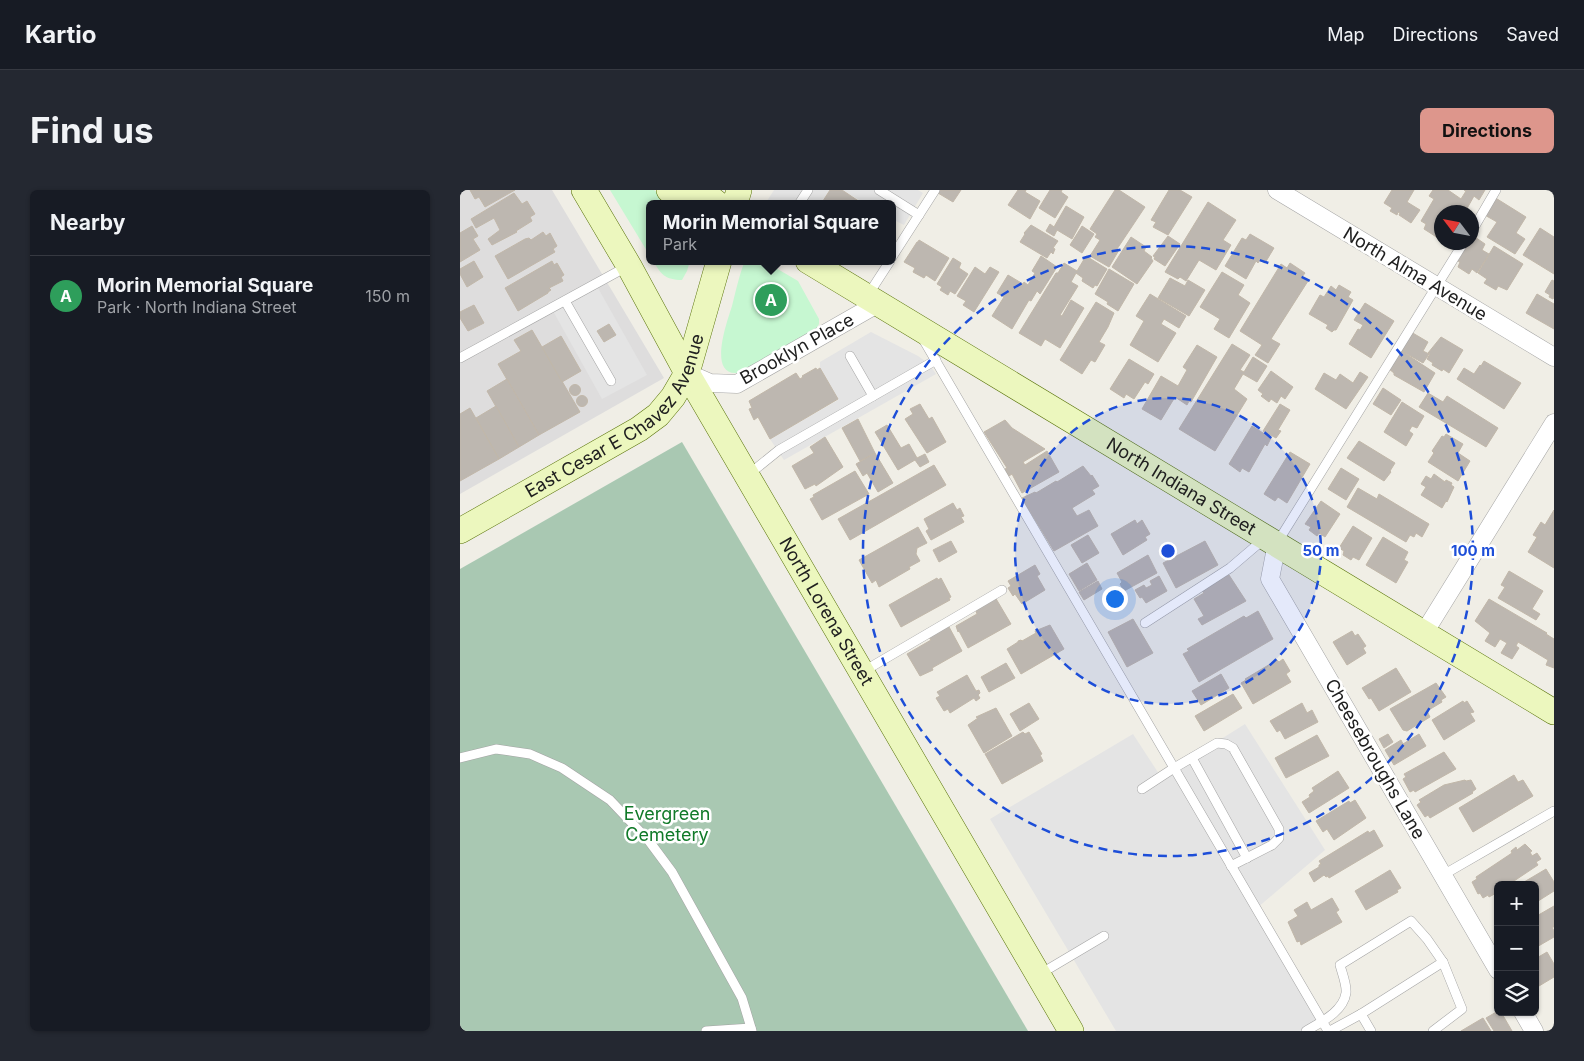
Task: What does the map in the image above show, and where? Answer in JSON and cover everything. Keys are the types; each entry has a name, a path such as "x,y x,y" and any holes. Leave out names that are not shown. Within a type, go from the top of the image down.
{"street":[{"name":"North Lorena Street","path":"584,190 687,373 1071,1031"},
{"path":"669,190 688,200"},
{"path":"700,190 713,200"},
{"name":"North Alma Avenue","path":"1277,190 1554,358"},
{"name":"East Cesar E Chavez Avenue","path":"460,531 640,429 658,415 673,398 687,373 718,265"},
{"name":"North Indiana Street","path":"814,265 1554,712"},
{"name":"Brooklyn Place","path":"687,373 710,383 737,384 872,301"},
{"path":"1424,633 1554,423"},
{"name":"Cheesebroughs Lane","path":"1272,540 1270,580 1494,963"},
{"path":"1525,1016 1534,1031"}],"lane":[{"path":"879,190 896,200"},
{"path":"896,251 935,190"},
{"path":"1479,218 1496,190"},
{"path":"896,200 919,214"},
{"path":"1145,623 1272,540 1459,250"},
{"path":"872,301 888,265"},
{"path":"460,358 628,266"},
{"path":"565,301 611,382"},
{"path":"915,327 1329,1031 1361,1014 1443,962"},
{"path":"850,356 873,396"},
{"path":"747,476 779,450 936,360"},
{"path":"861,672 1002,590"},
{"path":"1142,789 1217,743 1226,744 1232,748 1279,829 1279,838 1272,845 1232,866"},
{"path":"460,758 496,749 530,754 562,768 610,800 649,841 672,872 742,998 752,1030 706,1031"},
{"path":"1192,758 1247,858"},
{"path":"1442,875 1554,811"},
{"path":"1306,1031 1323,1022 1340,1008 1346,992 1340,965 1411,921 1428,939 1443,962 1462,1009 1433,1031"},
{"path":"1038,975 1104,936"},
{"path":"1361,1014 1371,1031"}],"shaded area":[{"path":"460,190 552,190 664,378 460,494"},
{"path":"774,190 830,190 824,200 768,200"},
{"path":"842,190 918,190 923,193 904,225 896,221 896,200 859,200"},
{"path":"598,288 647,375 602,399 553,311"},
{"path":"871,332 918,356 929,364 936,374 784,460 770,439 838,400 820,368 820,362"},
{"path":"1245,724 1325,850 1257,908 1321,1018 1300,1031 1116,1031 990,819 1133,734 1161,777"}],"green space":[{"path":"610,190 654,190 669,200 646,200 646,249"},
{"path":"656,265 689,265 682,280 671,279"},
{"path":"744,265 771,265 798,281 819,319 819,324 816,329 743,372 731,373 725,368 721,349"},
{"name":"Evergreen Cemetery","path":"682,442 1028,1031 460,1031 460,569"}],"building":[{"path":"470,190 515,190 485,207 479,197 475,199"},
{"path":"830,190 842,190 857,200 824,200"},
{"path":"940,190 961,190 953,202 938,193"},
{"path":"1018,190 1026,190 1025,192 1040,201 1030,219 1008,205"},
{"path":"1050,190 1062,190 1061,192 1068,197 1055,218 1039,208"},
{"path":"1115,190 1119,190 1145,207 1117,249 1119,250 1109,267 1090,256 1100,240 1095,237 1097,234 1090,229"},
{"path":"1169,190 1180,190 1192,197 1168,235 1153,227 1156,222 1151,220"},
{"path":"1392,190 1414,190 1407,202 1420,210 1411,223 1399,215 1400,213 1398,212 1397,215 1390,211 1392,208 1384,203"},
{"path":"1433,190 1448,190 1461,199 1466,191 1464,190 1485,190 1479,200 1474,196 1469,205 1434,205 1434,235 1424,229 1426,224 1421,221 1434,199 1429,196"},
{"path":"514,193 522,204 527,201 535,214 530,217 532,221 517,232 492,245 488,239 500,230 494,218 476,228 471,219"},
{"path":"1494,197 1526,217 1516,233 1525,239 1515,254 1487,237 1497,222 1483,214"},
{"path":"1208,202 1236,220 1223,240 1231,245 1216,270 1199,260 1186,281 1180,277 1178,279 1165,272"},
{"path":"1066,206 1084,217 1072,239 1057,230 1054,236 1046,231 1050,224 1054,227"},
{"path":"1031,225 1058,241 1053,248 1055,249 1053,254 1051,252 1047,258 1020,242 1024,233"},
{"path":"472,226 478,236 473,239 480,250 460,262 460,233"},
{"path":"1082,226 1094,234 1082,253 1070,245"},
{"path":"1540,228 1554,237 1554,274 1523,255"},
{"path":"543,232 546,236 550,233 557,246 553,249 555,252 508,279 495,256 525,239 529,238 531,240"},
{"path":"1250,234 1274,248 1265,263 1260,260 1258,263 1256,261 1246,279 1225,266 1242,238 1246,240"},
{"path":"1168,236 1180,244 1165,266 1154,259 1155,257 1153,256"},
{"path":"1131,237 1146,247 1144,251 1152,257 1153,261 1137,284 1112,267"},
{"path":"919,240 949,258 935,281 926,275 924,278 913,272 915,268 904,262"},
{"path":"1479,240 1485,244 1482,250 1489,254 1477,273 1472,269 1469,274 1458,267 1460,262 1456,260 1462,250 1479,250"},
{"path":"1494,246 1523,264 1507,290 1498,286 1496,290 1484,283 1487,279 1478,273"},
{"path":"1041,256 1057,267 1040,294 1037,291 1031,301 1029,300 1012,329 992,316 1004,297 997,293 1008,275 1028,285 1035,273 1032,271"},
{"path":"1086,256 1107,269 1097,286 1095,285 1093,288 1082,281 1083,278 1076,273 1071,282 1078,286 1060,315 1062,316 1071,300 1084,308 1060,348 1045,339 1041,346 1019,333 1064,263 1077,271"},
{"path":"953,258 961,263 959,268 968,274 955,294 950,291 948,295 940,290 942,287 937,284"},
{"path":"474,261 483,277 467,287 460,274 460,269"},
{"path":"552,261 554,265 557,263 564,275 561,277 563,281 549,288 551,290 548,293 518,311 505,288"},
{"path":"1290,263 1305,273 1302,277 1308,281 1271,339 1280,344 1268,363 1255,355 1262,345 1240,331 1281,264 1287,268"},
{"path":"975,267 985,274 990,267 999,272 974,312 963,305 966,301 957,296"},
{"path":"1109,269 1134,284 1118,311 1095,294"},
{"path":"1222,272 1244,285 1238,295 1250,303 1229,338 1214,329 1220,319 1200,307"},
{"path":"1170,278 1185,286 1188,280 1205,290 1189,316 1158,298"},
{"path":"1552,280 1554,281 1553,299 1545,292"},
{"path":"1339,285 1351,292 1348,297 1353,300 1336,330 1332,332 1326,328 1328,325 1309,314 1320,295 1324,297 1331,286 1336,290"},
{"path":"1150,294 1186,316 1179,328 1164,319 1161,324 1176,333 1158,362 1130,345 1144,321 1136,316"},
{"path":"1537,294 1554,304 1554,329 1526,313"},
{"path":"1096,302 1114,313 1099,342 1105,345 1095,362 1091,360 1082,374 1060,360"},
{"path":"1365,303 1394,321 1371,358 1349,344 1358,329 1360,330 1363,325 1354,320"},
{"path":"474,305 484,323 468,331 460,318 460,312"},
{"path":"609,324 616,335 604,342 597,331"},
{"path":"532,330 580,412 539,435 498,364 521,351 514,340"},
{"path":"1411,332 1428,342 1423,351 1429,354 1423,363 1400,350"},
{"path":"561,336 581,371 562,382 542,347"},
{"path":"1441,337 1463,350 1449,373 1432,365 1433,363 1427,359 1430,354 1428,353"},
{"path":"1232,344 1250,355 1240,370 1244,372 1253,357 1267,366 1257,382 1243,374 1234,389 1247,399 1215,451 1179,429"},
{"path":"1197,345 1217,357 1191,402 1189,401 1187,405 1175,397 1161,420 1142,409 1161,376 1178,386 1187,370 1183,367"},
{"path":"1400,350 1435,373 1424,392 1394,375 1389,369"},
{"path":"1129,359 1154,374 1148,384 1145,382 1134,399 1126,394 1124,398 1110,389"},
{"path":"1484,361 1521,383 1504,409 1457,379 1464,368 1474,374"},
{"path":"816,368 817,370 820,368 838,399 770,439 758,417 754,420 749,409 752,408 749,401 796,373 800,379"},
{"path":"1271,371 1293,387 1285,399 1281,396 1277,403 1271,399 1269,402 1261,396 1263,394 1258,390"},
{"path":"1360,372 1368,377 1346,409 1315,389 1324,373 1336,380 1340,374 1353,383"},
{"path":"507,379 539,435 519,447 487,391"},
{"path":"573,385 577,385 580,390 579,394 573,395 570,392 570,388"},
{"path":"1383,388 1401,400 1391,415 1373,404"},
{"path":"1428,393 1443,402 1447,396 1498,428 1486,447 1419,407"},
{"path":"582,395 588,401 582,407 576,401"},
{"path":"1402,402 1424,416 1417,428 1412,426 1409,431 1413,434 1406,446 1384,432"},
{"path":"920,404 929,419 932,417 946,442 927,453 905,419 913,414 910,409"},
{"path":"1280,404 1290,410 1278,430 1281,431 1276,438 1263,431"},
{"path":"496,406 519,447 499,459 476,418"},
{"path":"470,408 499,459 460,481 460,414"},
{"path":"858,419 875,453 860,461 842,428"},
{"path":"1005,420 1012,428 1045,449 1023,462 1025,465 1047,451 1059,472 1022,493 1012,474 1009,476 1005,469 1007,468 984,432"},
{"path":"887,425 901,448 909,444 917,458 925,454 929,462 920,467 915,460 898,470 875,432"},
{"path":"1252,426 1271,438 1267,446 1265,444 1249,472 1242,468 1240,472 1229,464"},
{"path":"1446,434 1463,444 1458,453 1470,461 1458,481 1428,462 1434,453 1432,451 1442,436 1444,437"},
{"path":"825,437 843,467 816,486 815,484 805,489 792,466 814,453 810,447"},
{"path":"1359,441 1395,463 1384,481 1347,458"},
{"path":"1290,452 1310,464 1287,503 1278,497 1275,501 1264,494"},
{"path":"875,453 893,483 878,492 867,473 863,476 856,464"},
{"path":"934,465 946,485 850,540 838,519"},
{"path":"1083,466 1099,486 1092,490 1095,494 1072,508 1077,516 1089,510 1098,526 1054,551 1022,498 1057,482"},
{"path":"1341,468 1359,479 1346,500 1328,489"},
{"path":"855,471 869,494 822,520 810,499 814,497 813,495"},
{"path":"1434,474 1445,482 1446,480 1452,483 1451,485 1454,487 1442,508 1421,495 1426,487 1421,484 1426,476 1431,479"},
{"path":"1358,488 1377,499 1379,494 1429,524 1422,537 1416,533 1414,537 1410,535 1406,542 1347,507"},
{"path":"1321,501 1340,514 1325,537 1319,533 1317,536 1309,530 1311,527 1305,524"},
{"path":"953,503 957,510 960,508 964,516 961,517 964,522 931,540 926,531 929,529 924,519"},
{"path":"1554,510 1554,568 1528,552 1537,537 1533,535 1541,522 1545,525"},
{"path":"1135,520 1137,524 1142,520 1150,534 1145,537 1147,540 1123,555 1111,534"},
{"path":"1353,526 1372,538 1359,560 1353,557 1351,560 1343,555 1344,551 1339,548"},
{"path":"918,527 927,543 917,548 916,554 920,561 879,587 876,580 872,583 859,560"},
{"path":"1088,535 1099,553 1082,563 1071,545"},
{"path":"1383,537 1408,552 1404,560 1408,562 1396,583 1366,565"},
{"path":"951,541 957,552 939,562 933,550"},
{"path":"1205,541 1218,565 1176,588 1163,563"},
{"path":"1148,555 1157,573 1124,591 1117,573"},
{"path":"1087,563 1097,580 1079,591 1069,574"},
{"path":"1035,565 1040,574 1037,576 1045,590 1022,604 1015,594 1013,596 1008,588 1011,586 1008,581"},
{"path":"1509,571 1543,591 1532,609 1540,614 1536,620 1498,598 1505,587 1501,585"},
{"path":"1229,575 1246,601 1202,625 1198,619 1204,616 1194,599 1204,593 1202,591"},
{"path":"1159,576 1167,591 1146,603 1135,590 1144,585 1146,588 1152,585 1150,581"},
{"path":"937,578 938,580 941,578 951,597 949,598 950,600 901,627 889,605"},
{"path":"1098,581 1102,589 1084,600 1079,592"},
{"path":"995,597 1011,624 968,648 956,626 977,614 975,608"},
{"path":"1489,599 1554,639 1554,668 1546,665 1548,660 1518,642 1516,646 1519,648 1512,659 1501,653 1507,643 1500,639 1495,647 1485,641 1490,633 1475,621"},
{"path":"1258,611 1273,639 1199,682 1183,654 1189,651 1187,649 1244,616 1246,618"},
{"path":"1133,619 1153,653 1127,667 1108,632"},
{"path":"948,625 962,651 920,676 907,654 931,640 928,636"},
{"path":"1050,625 1064,649 1021,674 1007,649 1018,641 1022,641 1036,633 1035,631"},
{"path":"1352,631 1355,636 1358,634 1366,646 1363,648 1366,653 1347,665 1333,642"},
{"path":"1283,659 1290,671 1286,674 1291,682 1253,704 1241,683 1277,660 1279,662"},
{"path":"1006,663 1015,678 989,692 981,677"},
{"path":"1396,668 1411,692 1379,711 1362,688"},
{"path":"1221,674 1229,688 1201,705 1192,691"},
{"path":"967,675 976,691 979,690 980,693 978,695 980,698 976,701 974,698 950,713 948,709 944,711 936,698 940,696 937,692"},
{"path":"1436,683 1446,697 1441,700 1442,702 1427,711 1430,717 1407,731 1403,730 1390,709"},
{"path":"1233,694 1242,708 1204,731 1195,716"},
{"path":"1463,701 1464,703 1467,701 1474,712 1470,713 1475,721 1444,740 1432,720"},
{"path":"1029,703 1039,719 1020,731 1010,714"},
{"path":"1302,703 1307,713 1312,710 1318,722 1285,739 1280,730 1277,732 1270,721"},
{"path":"996,708 1012,736 984,753 968,725 978,718 976,717"},
{"path":"1023,732 1025,734 1029,732 1042,754 1040,755 1043,761 1002,784 985,754"},
{"path":"1388,734 1393,742 1384,748 1379,739"},
{"path":"1419,734 1426,746 1394,765 1385,750 1401,740 1403,744"},
{"path":"1317,735 1329,756 1286,778 1275,758"},
{"path":"1444,752 1456,769 1415,792 1414,790 1410,792 1403,779 1406,777 1404,774"},
{"path":"1338,771 1349,788 1309,813 1302,802 1310,797 1309,795 1314,791 1312,788"},
{"path":"1514,775 1518,782 1523,780 1533,796 1473,832 1459,808"},
{"path":"1471,780 1476,789 1473,793 1430,818 1428,815 1425,817 1417,805 1421,802 1419,800 1444,785"},
{"path":"1355,800 1366,818 1334,840 1327,829 1323,832 1316,821 1349,801 1350,803"},
{"path":"1374,830 1383,846 1329,878 1324,875 1314,882 1309,873 1319,867 1321,864 1319,861 1368,831 1369,833"},
{"path":"1525,844 1532,851 1530,852 1532,856 1537,853 1541,859 1536,862 1538,865 1514,881 1494,881 1494,894 1483,898 1480,893 1478,894 1472,882 1477,879 1476,877 1512,853 1511,851 1516,847 1517,850"},
{"path":"1546,869 1554,882 1554,891 1539,900 1539,881 1526,881"},
{"path":"1390,870 1401,888 1397,890 1398,892 1366,910 1355,891"},
{"path":"1332,898 1339,910 1336,912 1342,922 1301,945 1300,941 1297,942 1288,922 1298,916 1294,910 1307,902 1311,910"},
{"path":"1554,906 1554,927 1552,927 1554,937 1539,946 1539,926 1539,915"},
{"path":"1547,952 1554,964 1554,977 1539,986 1539,971 1539,957"},
{"path":"1494,1013 1494,1016 1503,1016 1512,1031 1494,1031 1486,1018"},
{"path":"1483,1018 1491,1031 1461,1031"}],"place":[{"name":"Morin Memorial Square","path":"771,300"}]}
